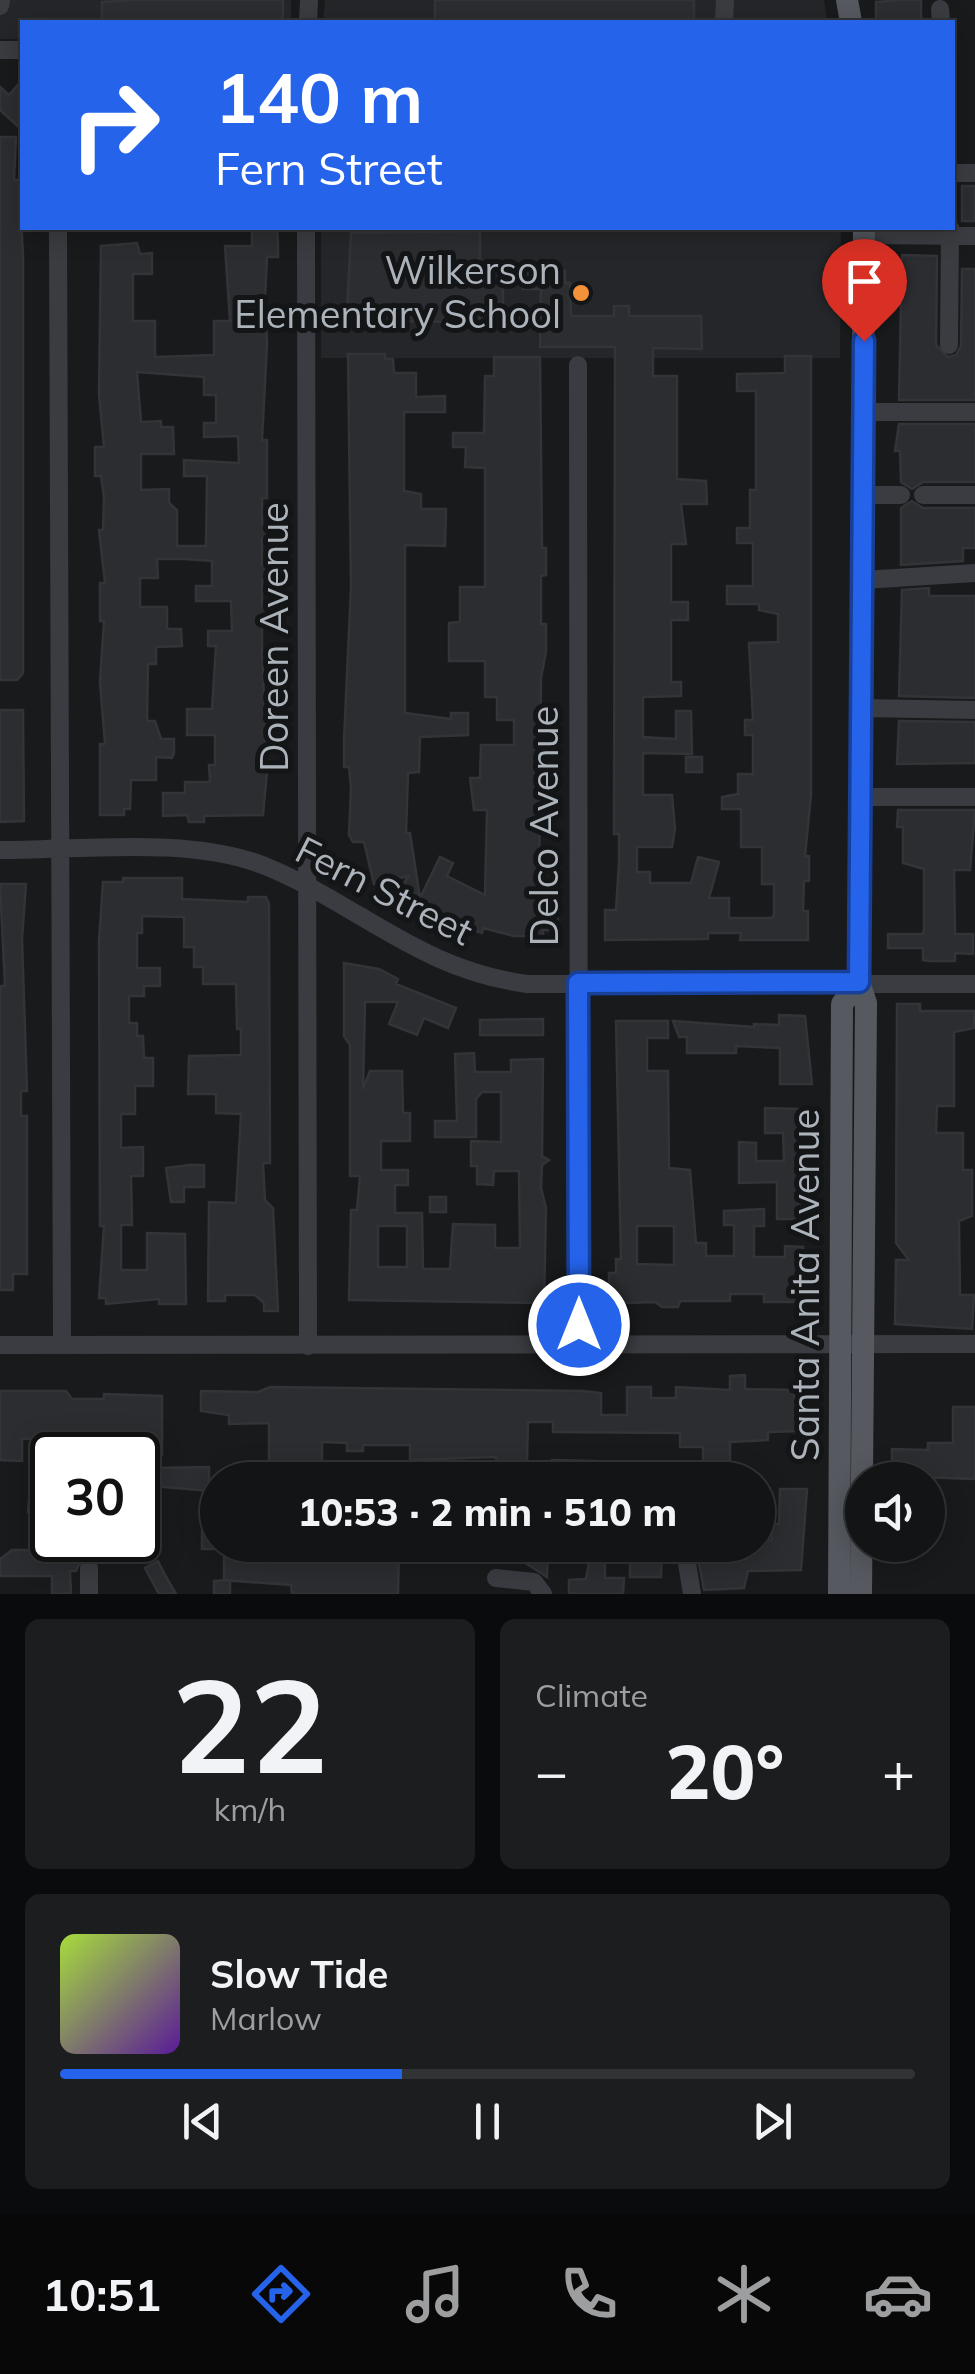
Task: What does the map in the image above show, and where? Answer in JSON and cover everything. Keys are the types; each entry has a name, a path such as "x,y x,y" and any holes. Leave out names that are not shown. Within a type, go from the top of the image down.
{"main road":[{"name":"Santa Anita Avenue","path":"862,1594 842,1004 859,982 865,231"},
{"name":"Santa Anita Avenue","path":"840,1594 852,1345"}],"street":[{"path":"58,230 62,1345"},
{"name":"Doreen Avenue","path":"306,230 308,1346"},
{"path":"865,231 975,236"},
{"path":"949,344 950,232"},
{"name":"Delco Avenue","path":"578,365 579,1346"},
{"path":"864,412 975,412"},
{"path":"864,495 901,495"},
{"path":"923,495 975,495"},
{"path":"863,580 975,573"},
{"path":"861,708 975,710"},
{"path":"861,797 975,797"},
{"name":"Fern Street","path":"0,850 225,854 264,866 446,965 483,978 527,984 975,984"},
{"path":"0,1345 975,1344"},
{"path":"687,1563 692,1594"},
{"path":"89,1568 89,1594"},
{"path":"496,1578 534,1582 543,1594"}],"shaded area":[{"path":"0,0 291,0 291,20 20,20 20,39 0,39"},
{"path":"325,0 824,0 827,20 323,20"},
{"name":"Wilkerson Elementary School","path":"321,230 841,230 840,358 321,358"}],"building":[{"path":"283,0 283,14 282,20 102,20 102,2"},
{"path":"435,0 694,0 694,20 435,20"},
{"path":"921,0 921,20 876,20 876,2"},
{"path":"20,82 20,128 0,110 0,87 9,95"},
{"path":"0,137 16,137 14,180 19,180 23,255 23,673 17,680 0,680"},
{"path":"962,186 975,186 975,221 962,221"},
{"path":"252,230 277,230 278,257 267,257 265,298 262,440 267,440 267,498 262,498 266,539 262,539 262,565 267,565 267,580 262,580 262,606 267,606 267,622 262,622 262,652 267,772 263,815 204,816 204,822 189,822 187,815 163,816 163,793 185,793 185,782 210,782 209,765 215,765 215,735 187,735 187,709 212,709 216,646 208,646 208,631 232,631 231,601 196,601 196,586 212,586 212,561 157,559 158,578 140,578 140,607 167,607 167,629 181,629 182,646 156,647 156,664 148,664 147,721 155,721 161,739 174,739 174,753 172,758 156,757 156,780 131,780 130,809 124,809 124,815 100,815 100,744 105,744 100,682 104,621 100,621 100,583 105,583 99,530 103,530 104,497 101,476 95,476 95,447 104,447 99,394 101,246 137,243 140,254 152,253 152,274 133,274 133,321 155,321 155,357 214,355 214,321 230,321 225,246 252,246","holes":["137,372 204,377 204,395 216,395 216,423 204,423 204,437 238,436 239,463 184,460 184,476 207,476 206,546 177,546 177,510 169,503 169,489 141,490 141,454 174,454 173,427 161,427 161,421 141,422"]},
{"path":"480,231 480,280 503,279 503,323 406,321 406,313 347,312 351,233"},
{"path":"902,255 937,256 936,345 948,357 956,355 961,346 962,269 975,269 975,400 899,400"},
{"path":"565,271 565,283 570,283 571,316 614,316 614,306 629,306 629,316 701,316 702,349 653,348 653,376 677,376 677,479 706,481 707,504 681,504 686,544 671,544 671,602 688,602 688,620 671,620 671,682 681,682 681,696 643,697 643,737 676,739 676,711 691,711 692,754 643,753 643,795 672,795 675,829 672,847 637,847 637,872 650,872 650,883 691,883 698,857 719,862 709,898 729,898 729,918 772,918 774,914 774,884 762,884 762,847 741,847 741,809 722,809 722,797 738,794 738,774 753,774 753,735 745,735 745,720 753,720 749,643 778,642 778,614 759,610 759,604 727,604 727,586 753,586 753,543 737,543 737,528 750,528 750,490 756,490 756,391 737,391 737,374 785,373 785,356 811,356 811,795 805,856 809,856 809,881 804,881 803,911 808,911 808,940 740,940 741,933 708,933 708,939 605,940 605,910 616,910 619,862 619,834 614,834 615,347 540,347 541,289 523,289 523,272"},
{"path":"348,354 385,354 385,359 393,359 394,373 416,373 416,397 445,396 445,412 404,412 404,491 421,494 421,509 446,509 445,546 405,545 405,713 451,719 451,713 468,713 468,735 420,737 419,772 408,773 406,833 410,833 420,898 440,857 453,863 447,876 485,895 487,810 474,810 470,778 480,778 481,745 514,745 514,720 497,720 497,697 485,697 485,661 449,661 449,623 460,622 460,587 485,587 485,468 465,467 466,447 453,447 453,433 484,433 485,376 494,376 494,357 540,357 542,548 546,548 546,575 541,576 541,624 546,624 546,652 541,678 539,891 542,913 558,913 557,930 543,930 543,936 514,936 483,928 482,933 430,914 427,907 399,892 408,876 374,884 364,842 353,842 349,835 351,788 349,767 344,767 351,587"},
{"path":"899,424 975,424 975,482 923,482 912,489 901,482 900,451 895,451"},
{"path":"912,501 923,508 975,508 975,548 963,548 963,561 901,565 901,508"},
{"path":"929,588 929,596 975,596 975,698 899,696 902,590"},
{"path":"0,710 23,710 24,821 0,822"},
{"path":"899,721 975,722 975,763 897,764"},
{"path":"686,757 702,757 702,772 686,772"},
{"path":"898,810 975,810 970,870 954,870 955,934 973,934 973,954 955,953 955,961 930,961 923,960 923,948 888,948 888,934 923,934 924,929 924,869 903,863 903,827 897,827"},
{"path":"123,878 182,878 182,899 248,902 248,897 266,897 269,904 270,1163 263,1163 265,1200 273,1208 278,1311 264,1311 264,1303 255,1295 225,1295 225,1301 208,1301 209,1202 236,1203 241,1114 216,1113 216,1094 188,1094 189,1056 241,1055 241,1029 237,1029 236,984 203,984 203,967 194,967 194,947 184,947 184,917 142,916 142,933 137,933 137,968 160,968 160,986 144,986 144,996 129,996 129,1023 137,1023 137,1036 143,1036 144,1058 153,1058 153,1086 135,1086 135,1114 121,1114 121,1148 143,1147 143,1176 131,1176 132,1225 121,1225 121,1270 147,1270 147,1233 185,1234 186,1304 159,1304 159,1299 106,1304 106,1298 99,1298 104,1226 100,1226 99,942 103,882 123,882"},
{"path":"0,884 26,884 22,939 27,1091 21,1091 21,1116 27,1116 27,1274 13,1274 13,1290 0,1290 0,986 5,986"},
{"path":"344,963 379,969 398,979 396,984 456,1008 448,1028 424,1018 417,1035 389,1024 398,1002 365,1002 363,1089 370,1071 402,1071 403,1113 410,1113 410,1141 381,1141 381,1170 408,1170 408,1185 395,1185 395,1213 422,1213 423,1269 450,1269 453,1224 495,1225 495,1248 520,1248 519,1171 494,1171 493,1185 477,1184 477,1166 471,1166 471,1141 501,1142 501,1092 482,1092 476,1099 476,1137 435,1137 435,1121 457,1121 455,1054 474,1053 475,1072 511,1072 511,1060 543,1059 542,1156 549,1160 542,1165 541,1188 546,1208 544,1303 349,1300 351,1210 357,1210 360,1176 350,1176 350,1045 344,1036","holes":["378,1226 407,1226 407,1267 378,1267"]},
{"path":"897,1004 920,1004 920,1011 974,1011 974,1028 954,1032 954,1106 937,1106 936,1133 963,1133 963,1170 972,1170 972,1216 959,1221 960,1295 974,1295 972,1329 895,1324 896,1260 909,1260 896,1243"},
{"path":"779,1015 805,1016 812,1084 780,1084 780,1048 736,1046 736,1053 687,1053 687,1037 679,1037 673,1021 754,1027 779,1025"},
{"path":"543,1019 543,1035 480,1035 480,1020"},
{"path":"616,1021 668,1021 668,1038 647,1038 647,1071 668,1071 669,1168 690,1170 696,1243 706,1243 706,1256 734,1256 734,1225 724,1225 724,1211 764,1209 764,1226 754,1226 754,1257 785,1257 785,1246 803,1247 803,1273 808,1273 812,1283 812,1302 764,1302 764,1294 730,1294 730,1301 680,1301 678,1307 662,1307 655,1302 626,1303 609,1296 609,1273 616,1273 616,1259 621,1259","holes":["637,1226 674,1226 674,1265 637,1264"]},
{"path":"765,1108 798,1109 802,1115 804,1219 777,1219 777,1182 739,1183 739,1142 756,1143 756,1161 784,1161 783,1133 765,1133"},
{"path":"204,1165 204,1187 184,1187 184,1202 171,1202 166,1168"},
{"path":"430,1197 446,1197 446,1212 430,1212"},
{"path":"745,1375 745,1389 793,1390 801,1431 768,1432 768,1440 730,1442 730,1462 703,1462 703,1447 680,1447 680,1433 553,1432 553,1422 528,1422 527,1461 496,1462 496,1457 410,1460 410,1445 363,1445 363,1451 347,1451 347,1443 322,1442 322,1462 269,1462 269,1423 229,1424 229,1415 201,1411 201,1391 258,1392 270,1387 584,1391 601,1393 601,1415 627,1415 627,1387 651,1387 651,1398 676,1398 676,1387 730,1390 730,1376"},
{"path":"0,1391 66,1391 72,1399 104,1399 104,1394 162,1396 162,1455 160,1432 30,1432 30,1439 22,1439 22,1461 0,1460"},
{"path":"953,1407 975,1407 975,1479 945,1478 945,1462 892,1462 892,1449 928,1450 928,1443 953,1443"},
{"path":"552,1460 594,1461 594,1462"},
{"path":"200,1467 200,1490 160,1487 160,1468"},
{"path":"780,1489 807,1489 801,1570 748,1571 744,1588 704,1590 699,1562 775,1562 775,1524 779,1524"},
{"path":"12,1550 30,1550 30,1562 80,1562 76,1571 70,1571 71,1594 52,1594 52,1576 0,1576 0,1559"},
{"path":"159,1562 176,1594 159,1594 145,1568"},
{"path":"224,1562 399,1562 398,1594 292,1594 291,1585 224,1580"},
{"path":"524,1562 547,1562 547,1577"},
{"path":"589,1562 605,1562 605,1578 624,1578 623,1594 569,1594 569,1580 586,1579"},
{"path":"630,1562 662,1562 661,1577 630,1577"},
{"path":"230,1580 230,1594 214,1594 214,1581"}],"place":[{"name":"Wilkerson Elementary School","path":"581,293"}],"route":[{"path":"579,1325 578,983 859,982 864,341"}]}
